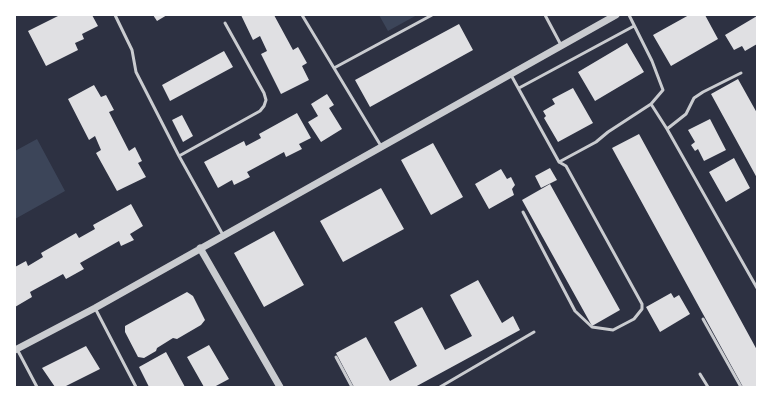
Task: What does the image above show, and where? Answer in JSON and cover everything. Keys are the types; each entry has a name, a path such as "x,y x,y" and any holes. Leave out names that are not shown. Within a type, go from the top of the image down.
{"street":[{"path":"16,349 95,308 616,15"},
{"path":"200,248 280,387"}],"lane":[{"path":"115,15 132,50 136,72 179,156 223,235"},
{"path":"302,15 381,146"},
{"path":"334,68 432,15"},
{"path":"545,15 561,46"},
{"path":"559,162 596,142 608,132 651,104 663,90 652,61 629,15"},
{"path":"179,156 260,111 264,106 266,100 264,93 226,23"},
{"path":"519,88 634,26"},
{"path":"667,129 686,114 694,98 741,73"},
{"path":"510,74 559,162 566,166 642,304 642,309 634,319 613,330 592,327 575,311 523,212"},
{"path":"651,104 667,129 757,288"},
{"path":"95,308 136,387"},
{"path":"703,319 741,387"},
{"path":"440,387 534,332"},
{"path":"16,349 37,387"},
{"path":"336,357 352,387"},
{"path":"700,374 708,387"}],"shaded area":[{"path":"379,15 417,15 388,31"},
{"path":"37,139 65,191 15,219 15,151"}],"building":[{"path":"60,15 92,15 98,26 82,34 84,39 75,43 78,50 46,66 28,31"},
{"path":"153,15 167,15 157,21"},
{"path":"241,15 274,15 293,50 298,47 307,63 302,66 309,80 281,94 261,54 267,51 260,36 253,40"},
{"path":"689,15 705,15 718,39 671,66 653,35"},
{"path":"757,16 757,44 745,51 742,46 734,50 725,35"},
{"path":"459,24 473,50 370,107 355,80"},
{"path":"627,43 644,72 595,101 578,72"},
{"path":"224,51 233,67 170,101 162,85"},
{"path":"738,79 757,113 757,178 711,94"},
{"path":"94,85 101,97 106,95 114,110 109,112 129,151 135,147 142,161 138,163 146,177 117,191 96,153 101,150 95,136 89,140 68,99"},
{"path":"573,88 593,123 558,142 544,118 546,116 543,111 555,104 552,99"},
{"path":"327,94 334,105 329,108 342,129 321,142 308,122 318,116 311,104"},
{"path":"297,113 311,138 299,144 302,149 286,157 284,152 247,172 250,177 234,185 232,180 218,188 204,162 244,141 246,146 261,138 259,134"},
{"path":"182,115 193,136 183,142 172,120"},
{"path":"710,119 726,150 704,161 698,149 695,151 691,145 695,142 688,130"},
{"path":"639,134 757,350 757,387 743,387 612,148"},
{"path":"433,143 463,197 431,215 401,160"},
{"path":"734,158 750,188 726,202 709,172"},
{"path":"550,168 557,180 541,188 535,176"},
{"path":"501,169 507,179 511,177 515,185 512,189 514,195 489,209 475,184"},
{"path":"550,184 620,310 592,326 522,200"},
{"path":"381,188 404,229 343,262 320,221"},
{"path":"131,204 143,226 130,234 134,240 121,246 119,241 80,263 84,269 66,279 63,274 30,292 32,297 15,307 15,267 26,261 28,266 43,257 41,253 76,233 79,238 95,229 93,225"},
{"path":"274,231 304,285 264,307 234,253"},
{"path":"478,280 502,323 513,316 520,330 415,387 354,387 336,353 366,337 390,381 417,366 394,322 422,307 445,350 472,336 450,295"},
{"path":"187,292 193,296 205,320 201,325 177,339 173,338 144,358 138,357 125,332 125,326"},
{"path":"671,293 674,298 679,295 690,314 660,332 646,307"},
{"path":"209,345 229,379 214,387 204,387 187,357"},
{"path":"86,346 100,369 64,387 55,387 42,368"},
{"path":"166,352 185,387 149,387 139,367"}]}
